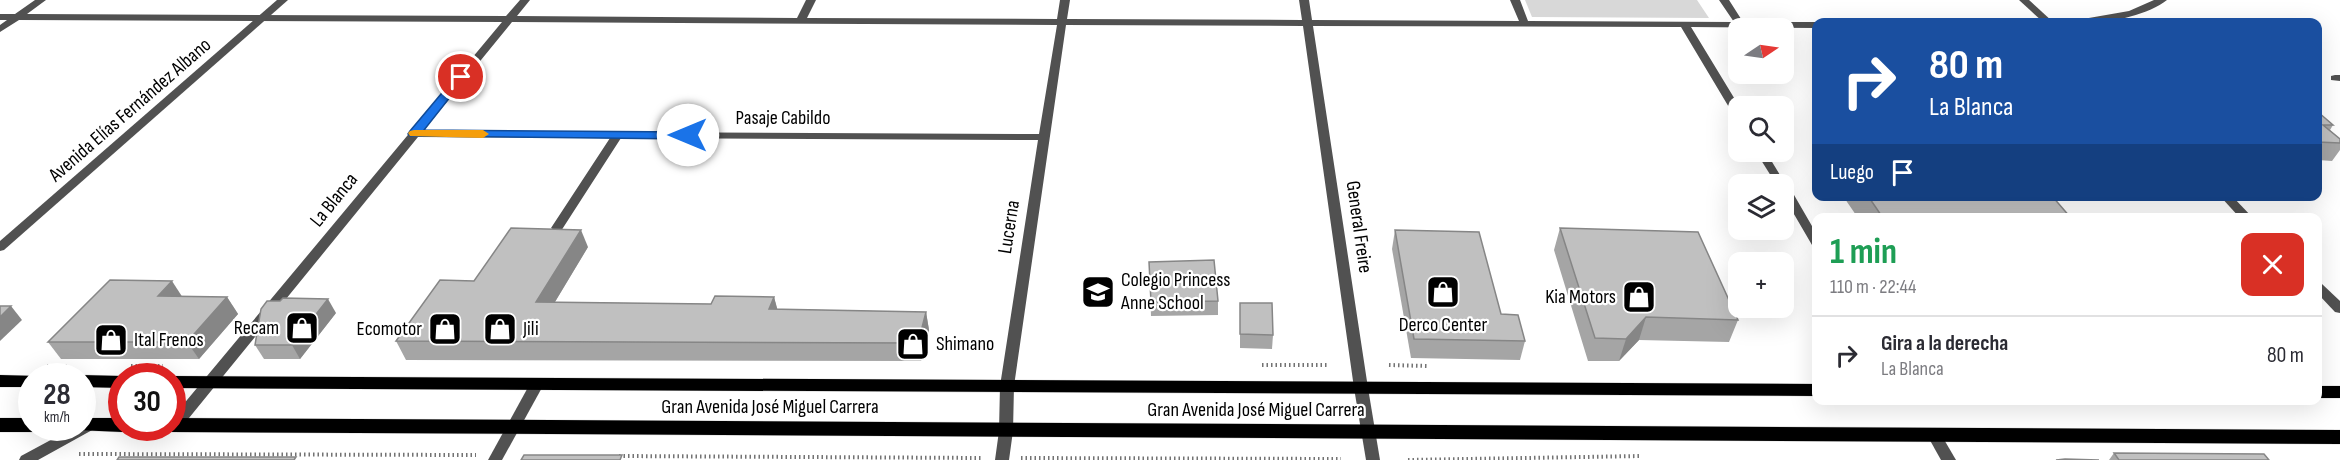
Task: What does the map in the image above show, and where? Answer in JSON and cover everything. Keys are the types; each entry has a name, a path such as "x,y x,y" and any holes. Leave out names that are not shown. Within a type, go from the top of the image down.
{"main road":[{"path":"0,381 18,381"},
{"name":"Gran Avenida José Miguel Carrera","path":"186,382 1812,390"},
{"path":"2322,392 2340,392"},
{"path":"0,425 18,425"},
{"name":"Gran Avenida José Miguel Carrera","path":"186,425 2340,437"}],"street":[{"path":"0,29 41,0"},
{"name":"Avenida Elías Fernández Albano","path":"0,247 283,0"},
{"name":"La Blanca","path":"186,411 525,0"},
{"path":"801,20 811,0"},
{"name":"Lucerna","path":"1002,459 1006,431 1006,386 1065,0"},
{"name":"General Freire","path":"1304,0 1373,460"},
{"path":"1515,0 1524,24"},
{"path":"1724,0 1736,18"},
{"path":"2024,0 2044,18"},
{"path":"2104,18 2131,13 2162,0"},
{"path":"0,17 1728,24"},
{"path":"1684,24 1728,97"},
{"path":"1794,25 1812,25"},
{"name":"Pasaje Cabildo","path":"414,134 1044,137"},
{"path":"557,228 618,135"},
{"path":"2230,201 2242,213"},
{"path":"1794,206 1812,235"},
{"path":"2322,291 2340,309"},
{"path":"496,458 537,384"},
{"path":"1934,435 1949,460"},
{"path":"32,457 59,441"}],"path":[{"path":"615,456 1341,459"},
{"path":"32,457 496,458"}],"shaded area":[{"path":"1525,0 1697,0 1709,18 1532,17"}],"building":[{"path":"2322,115 2333,125 2323,125 2340,139 2340,143 2322,142"},
{"path":"1871,201 2056,201 2067,213 1880,213"},
{"path":"511,228 581,230 536,302 711,304 715,296 774,297 769,309 926,312 918,343 396,341 440,280 474,281"},
{"name":"Kia Motors","path":"1560,228 1698,232 1728,298 1728,318 1738,320 1646,317 1626,339 1595,338"},
{"name":"Derco Center","path":"1395,230 1479,232 1501,314 1518,315 1525,341 1414,339"},
{"path":"1214,260 1218,301 1151,302 1149,262"},
{"path":"110,280 172,281 158,296 227,297 187,342 48,342"},
{"path":"283,298 328,299 292,345 255,345 261,309 267,301 280,301"},
{"path":"1240,303 1272,303 1273,335 1240,334"},
{"path":"0,306 11,306 0,317"},
{"path":"2114,453 2264,454 2269,460 2119,460"},
{"path":"524,455 622,455 620,460 521,460"},
{"path":"119,457 296,457 294,460 117,460"}],"slow traffic":[{"path":"414,133 483,134"}],"place":[{"name":"Colegio Princess Anne School","path":"1098,292"},
{"name":"Derco Center","path":"1443,292"},
{"name":"Kia Motors","path":"1639,297"},
{"name":"Recam","path":"302,328"},
{"name":"Ecomotor","path":"445,329"},
{"name":"Jili","path":"500,329"},
{"name":"Ital Frenos","path":"111,340"},
{"name":"Shimano","path":"913,344"}],"route":[{"path":"461,77 414,134 688,135"}]}
